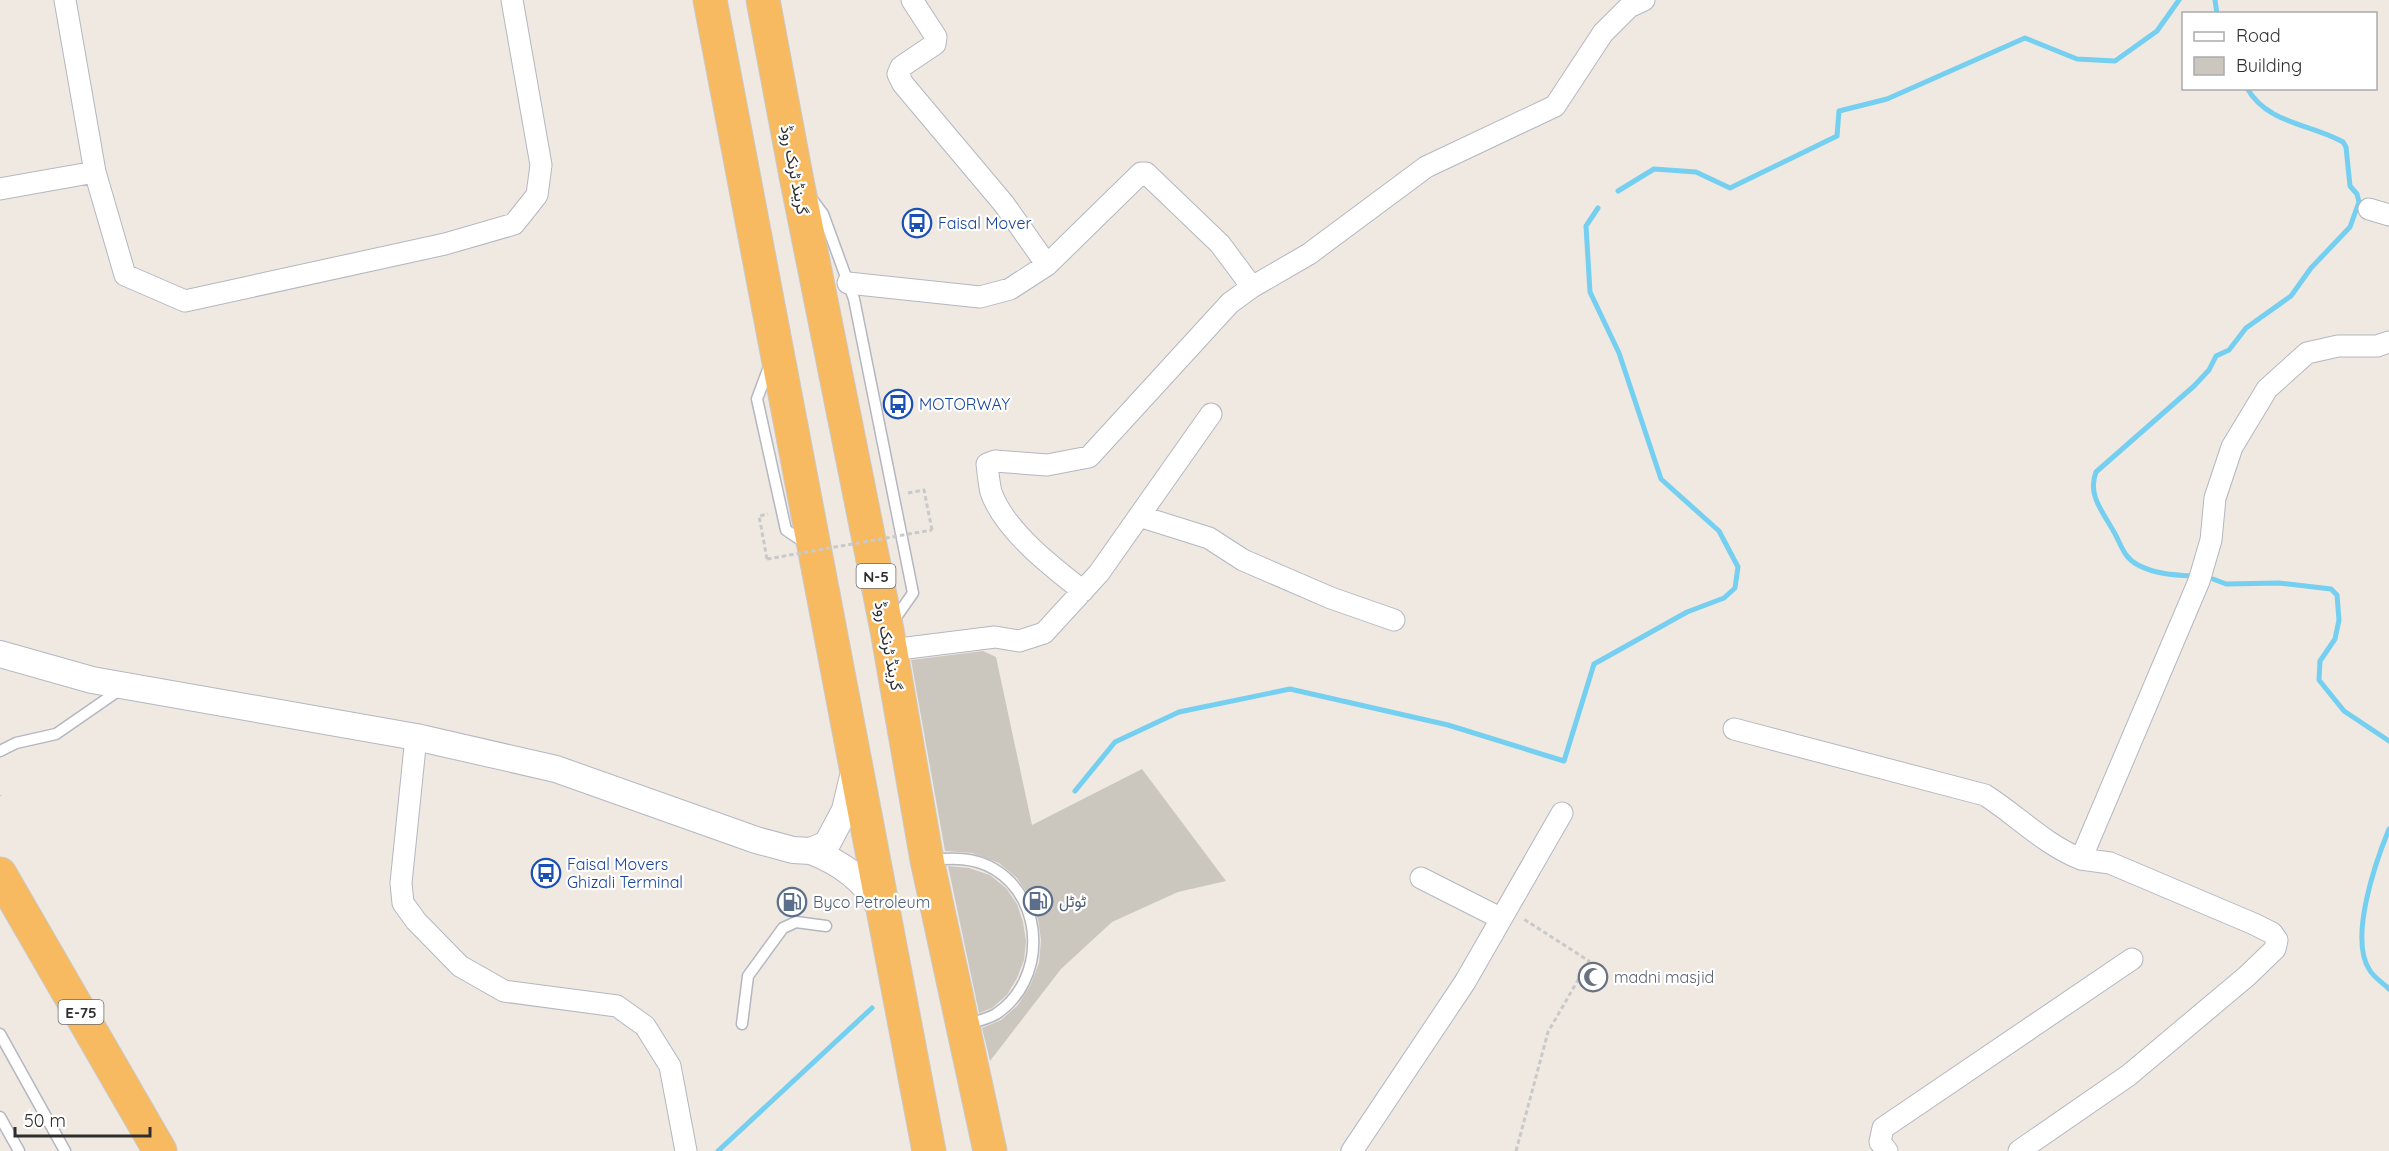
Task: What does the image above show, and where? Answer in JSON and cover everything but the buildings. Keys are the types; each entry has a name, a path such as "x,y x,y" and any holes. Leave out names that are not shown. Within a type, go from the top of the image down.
{"highway":[{"path":"710,0 929,1151"},
{"path":"725,0 723,24 754,157 744,178"},
{"path":"751,0 757,17 770,36"},
{"name":"گرینڈ ٹرنک روڈ","path":"764,0 795,176 889,640 927,860 990,1151"},
{"name":"E-75","path":"0,874 160,1151"}],"street":[{"path":"65,0 94,172 125,275 185,301 445,244 514,224 537,195 541,165 512,0"},
{"path":"912,0 936,37 934,44 901,67 898,74 903,84 1004,204 1047,266"},
{"path":"1083,591 1054,569 1007,522 992,492 987,464 995,461 1047,465 1089,457 1230,303 1252,287 1309,254 1426,167 1555,106 1603,33 1629,8 1644,0"},
{"path":"0,189 94,172"},
{"path":"848,283 980,297 1010,289 1047,266 1141,173 1146,173 1220,244 1252,287"},
{"path":"2081,859 2161,677 2199,581 2211,540 2215,498 2232,447 2267,389 2307,353 2338,346 2377,346 2389,342"},
{"path":"889,640 995,637 1019,641 1044,633 1099,573 1211,414"},
{"path":"1139,516 1209,538 1243,560 1331,598 1394,620"},
{"path":"0,654 92,680 416,737 556,769 756,840 793,850 811,851 850,871 875,898 886,921"},
{"path":"1734,729 1908,777 1985,795 2015,814 2057,849 2081,859 2110,863 2254,924 2272,933 2277,940 2275,949 2129,1075 2019,1151"},
{"path":"416,737 401,883 404,903 416,921 460,966 504,991 617,1006 645,1026 670,1066 686,1151"},
{"path":"811,851 827,844 838,825 848,802 856,760"},
{"path":"1353,1151 1465,982 1562,813"},
{"path":"1421,878 1502,914"},
{"path":"1887,1151 1880,1142 1883,1128 2132,959"}],"lane":[{"path":"795,176 823,214 854,299 913,593 889,640"},
{"path":"0,751 16,743 56,734 126,686"},
{"path":"927,860 962,858 994,869 1019,893 1033,924 1034,958 1020,990 996,1014 963,1026"},
{"path":"742,1024 748,976 783,928 796,922 826,926"},
{"path":"0,1034 65,1151"},
{"path":"0,1117 19,1151"}],"path":[{"path":"759,516 767,559 932,530 924,490"},
{"path":"1502,914 1589,961 1548,1032 1516,1151"}],"waterway":[{"path":"1618,191 1654,169 1696,172 1730,188 1837,136 1839,111 1887,99 2025,38 2077,59 2115,61 2157,31 2179,0"},
{"path":"2215,0 2217,12"},
{"path":"2192,576 2151,570 2138,565 2129,558 2095,496 2093,488 2096,472 2194,386 2209,370 2216,356 2229,350 2246,328 2291,296 2311,268 2350,227 2359,202 2357,194 2350,186 2346,147 2343,142 2278,116 2266,109 2248,90"},
{"path":"1075,791 1115,742 1179,712 1290,689 1448,725 1564,761 1594,664 1687,612 1724,598 1735,588 1738,567 1719,531 1661,479 1619,353 1590,292 1586,226 1598,208"},
{"path":"2213,579 2226,584 2279,583 2331,589 2337,595 2339,620 2335,639 2320,661 2319,680 2344,711 2389,741"},
{"path":"2389,829 2367,899 2362,938 2369,969 2389,989"},
{"path":"718,1151 872,1008"}],"place":[{"name":"Faisal Mover","path":"917,223"},
{"name":"MOTORWAY","path":"898,404"},
{"name":"Faisal Movers Ghizali Terminal","path":"546,873"},
{"name":"ٹوٹل","path":"1038,901"},
{"name":"Byco Petroleum","path":"792,902"},
{"name":"madni masjid","path":"1593,977"}]}
